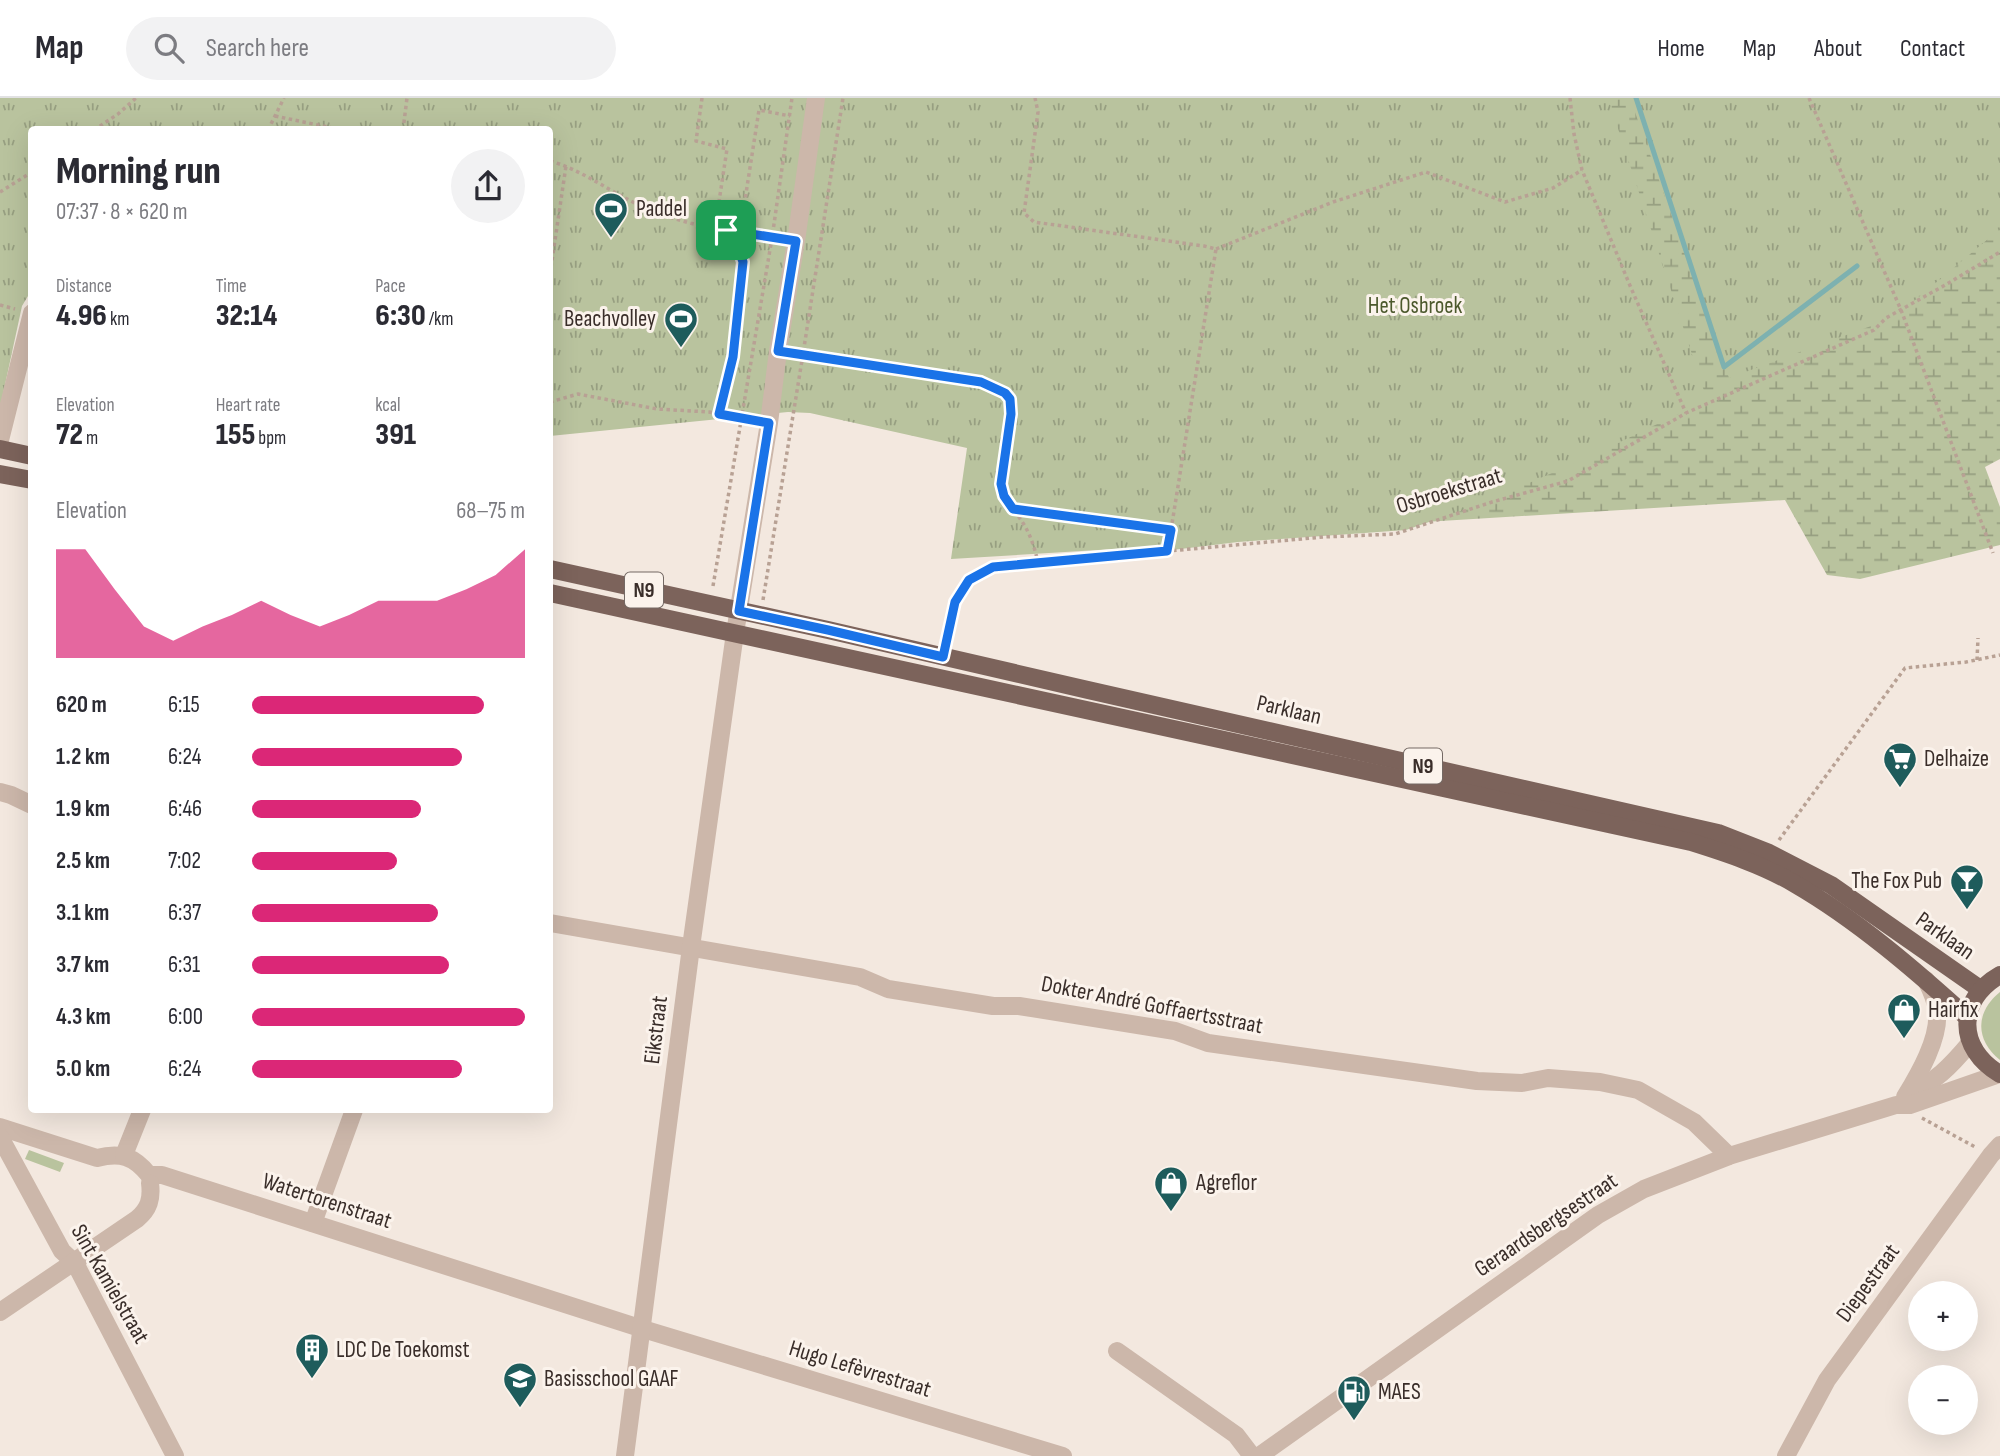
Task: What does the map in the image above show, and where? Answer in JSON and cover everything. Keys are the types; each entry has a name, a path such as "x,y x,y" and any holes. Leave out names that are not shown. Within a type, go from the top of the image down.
{"main road":[{"path":"0,449 28,455"},
{"path":"0,474 28,480"},
{"name":"Parklaan","path":"553,570 1718,833 1769,853 1831,885 1980,989"},
{"name":"Parklaan","path":"553,594 1690,842 1793,882 1830,906 1925,979 1968,1018"},
{"path":"1999,1074 1977,1056 1970,1043 1968,1018 1980,989 2000,975"}],"street":[{"name":"Eikstraat","path":"625,1456 734,633 769,423 816,98"},
{"path":"0,440 28,329"},
{"path":"0,792 28,803"},
{"name":"Dokter André Goffaertsstraat","path":"553,924 860,977 888,989 993,1006 1019,1006 1175,1031 1208,1043 1477,1081 1522,1083 1548,1078 1600,1082 1638,1090 1694,1122 1728,1156"},
{"path":"1901,1101 1927,1058 1935,1028 1937,1012 1933,993 1925,979"},
{"name":"Geraardsbergsestraat","path":"1259,1456 1598,1215 1644,1189 1728,1156 1901,1101 1939,1077 1970,1043"},
{"name":"Geraardsbergsestraat","path":"1901,1101 1910,1105 1999,1074"},
{"path":"0,1127 97,1158 111,1154 124,1155 141,1113"},
{"path":"313,1223 353,1113"},
{"name":"Sint Kamielstraat","path":"0,1137 62,1251 75,1264 175,1456"},
{"name":"Diepestraat","path":"1786,1456 1827,1380 1995,1150"},
{"name":"Watertorenstraat","path":"124,1155 145,1169 149,1175 162,1175 643,1329"},
{"path":"0,1312 75,1264 146,1211 151,1191 150,1183"},
{"name":"Hugo Lefèvrestraat","path":"643,1329 1063,1456"},
{"path":"1117,1351 1236,1435 1252,1456"}],"path":[{"path":"100,126 136,98"},
{"path":"270,126 284,98"},
{"path":"404,126 407,98"},
{"path":"702,98 696,141 727,149 715,229"},
{"path":"712,594 772,238 792,98"},
{"path":"762,606 843,98"},
{"path":"1035,98 1038,112 1024,213 1027,218 1034,222 1216,249 1333,202 1426,172 1505,202 1553,188 1582,170"},
{"path":"1570,98 1582,170 1630,288 1686,413"},
{"path":"1808,98 1901,310 1993,554"},
{"path":"740,232 760,110 790,116"},
{"path":"275,116 323,126"},
{"path":"553,162 566,166 638,205 695,225 796,241"},
{"path":"553,254 566,166"},
{"path":"0,192 28,174"},
{"path":"720,229 740,253 743,262"},
{"path":"719,414 733,357 743,262 757,235"},
{"path":"1167,551 1216,249"},
{"name":"Osbroekstraat","path":"943,657 955,602 969,580 993,567 1323,537 1395,534 1492,502 1568,481 1686,413 1874,330 1886,318 2000,252"},
{"path":"778,351 981,382 1005,393 1010,399 1011,414 1001,484 1004,496 1032,538 1038,562"},
{"path":"553,401 578,394 657,409 719,414 769,423"},
{"path":"1013,509 1171,530"},
{"path":"1978,638 1978,660"},
{"path":"1769,853 1905,668 2000,655"},
{"path":"1921,1118 1995,1150"}],"green space":[{"name":"Het Osbroek","path":"0,98 1608,98 1707,400 1593,455 1481,504 1406,530 1238,542 1164,551 1164,546 951,559 967,448 810,413 788,412 553,436 553,126 28,126 28,296 22,306 0,408"},
{"name":"Het Osbroek","path":"1042,98 2000,98 2000,459 1985,467 2000,507 2000,545 1860,579 1827,575 1785,500 1343,527"},
{"path":"1630,98 2000,98 2000,229 1908,306 1871,326 1729,378"},
{"path":"2000,992 2000,1060 1986,1044 1981,1026 1986,1008"},
{"path":"29,1150 64,1163 60,1172 25,1159"}],"waterway":[{"path":"1636,98 1724,367 1857,266"}],"place":[{"name":"Paddel","path":"611,239"},
{"name":"Beachvolley","path":"681,349"},
{"name":"Delhaize","path":"1900,789"},
{"name":"The Fox Pub","path":"1967,911"},
{"name":"Hairfix","path":"1904,1040"},
{"name":"Agreflor","path":"1171,1213"},
{"name":"LDC De Toekomst","path":"312,1380"},
{"name":"Basisschool GAAF","path":"520,1409"},
{"name":"MAES","path":"1354,1422"}],"route":[{"path":"720,229 726,230 796,241 778,351 993,386 1010,399 1011,414 1001,484 1004,496 1013,509 1171,530 1167,551 993,567 969,580 955,602 943,657 739,611 769,423 719,414 733,357 743,262 740,253 720,229"}]}
